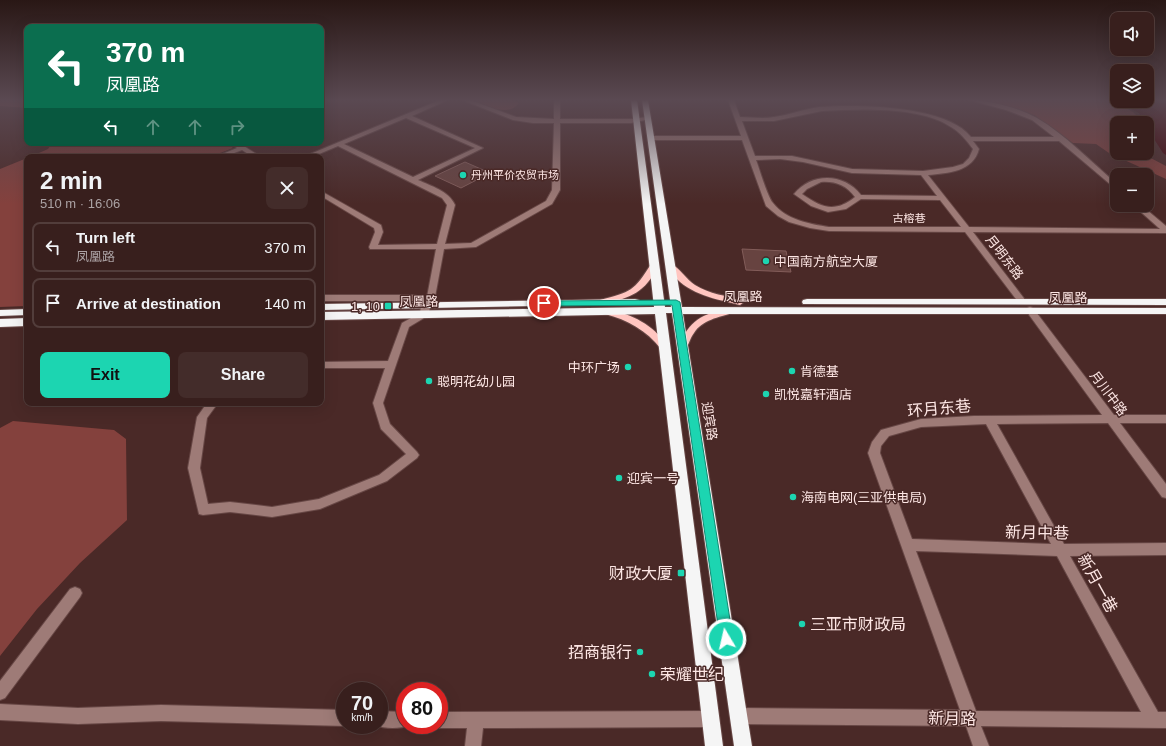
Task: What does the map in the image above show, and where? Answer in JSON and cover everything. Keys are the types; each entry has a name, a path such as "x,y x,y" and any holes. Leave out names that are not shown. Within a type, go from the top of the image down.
{"highway":[{"path":"639,135 658,306 714,746"},
{"name":"迎宾路","path":"650,135 743,746"},
{"name":"凤凰路","path":"737,306 1022,301 1166,302"},
{"name":"凤凰路","path":"324,316 425,310 658,306 1166,311"},
{"name":"凤凰路","path":"324,307 425,310"},
{"path":"0,313 24,312"},
{"path":"0,323 24,322"}],"main road":[{"path":"604,307 639,289 648,280 654,266"},
{"path":"670,267 681,281 694,289 737,306"},
{"path":"682,348 691,330 702,321 737,306"},
{"path":"604,307 637,321 654,334 664,347"}],"street":[{"path":"314,154 361,135"},
{"path":"413,180 480,148 450,135"},
{"path":"324,195 378,227 379,232 374,248 473,245 549,202 556,190 557,135"},
{"path":"669,135 744,138"},
{"name":"古榕巷","path":"743,135 769,204 781,214 797,222 829,228 1166,231"},
{"path":"752,158 797,158 824,166 862,172 923,173 946,171 964,166 974,158 976,149 971,139 966,135"},
{"path":"1056,135 1110,182"},
{"path":"971,139 1062,139"},
{"path":"211,406 202,417 194,468 202,510 230,507 272,512 320,504 383,478 413,455 385,426 378,403 405,325 425,310 431,297 440,247 451,205 449,200 413,180 339,144"},
{"path":"239,146 253,154"},
{"path":"226,154 242,148"},
{"name":"月明东路","path":"923,173 1022,301"},
{"path":"859,197 855,190 846,184 820,180 804,185 798,194 813,205 824,209 840,209 850,205 859,197 943,198"},
{"path":"1145,212 1166,231"},
{"path":"324,298 415,298 425,310"},
{"name":"月川中路","path":"1030,310 1166,493"},
{"path":"324,365 391,364"},
{"name":"环月东巷","path":"981,746 874,453 876,445 886,433 899,428 921,423 989,420 1166,420"},
{"name":"新月一巷","path":"989,420 1060,550 1160,720"},
{"name":"新月中巷","path":"908,545 1060,550 1166,549"},
{"path":"0,693 75,593"},
{"path":"0,712 78,716 161,713 336,718"},
{"name":"新月路","path":"738,716 1160,720"},
{"path":"448,720 710,719"},
{"path":"473,746 476,720"}],"shaded area":[{"path":"1062,135 1110,135 1110,153 1096,144 1073,143"},
{"path":"1154,135 1166,135 1166,155 1163,153 1154,139"},
{"path":"50,146 231,146 233,148 218,154 37,154 48,149"},
{"path":"24,159 24,306 0,307 0,169"},
{"path":"1124,160 1154,160 1166,166 1166,179 1154,174 1154,168 1142,168"},
{"path":"13,421 114,430 126,439 127,520 80,563 37,609 0,656 0,428"}],"building":[{"name":"丹州平价农贸市场","path":"465,162 490,173 461,188 435,176"},
{"name":"中国南方航空大厦","path":"742,249 786,251 791,272 746,270"}],"place":[{"name":"丹州平价农贸市场","path":"463,175"},
{"name":"中国南方航空大厦","path":"766,261"},
{"name":"1, 10","path":"388,306"},
{"name":"中环广场","path":"628,367"},
{"name":"肯德基","path":"792,371"},
{"name":"聪明花幼儿园","path":"429,381"},
{"name":"凯悦嘉轩酒店","path":"766,394"},
{"name":"迎宾一号","path":"619,478"},
{"name":"海南电网(三亚供电局)","path":"793,497"},
{"name":"财政大厦","path":"681,573"},
{"name":"三亚市财政局","path":"802,624"},
{"name":"招商银行","path":"640,652"},
{"name":"荣耀世纪","path":"652,674"}],"route":[{"path":"544,303 676,302 726,639"}]}
